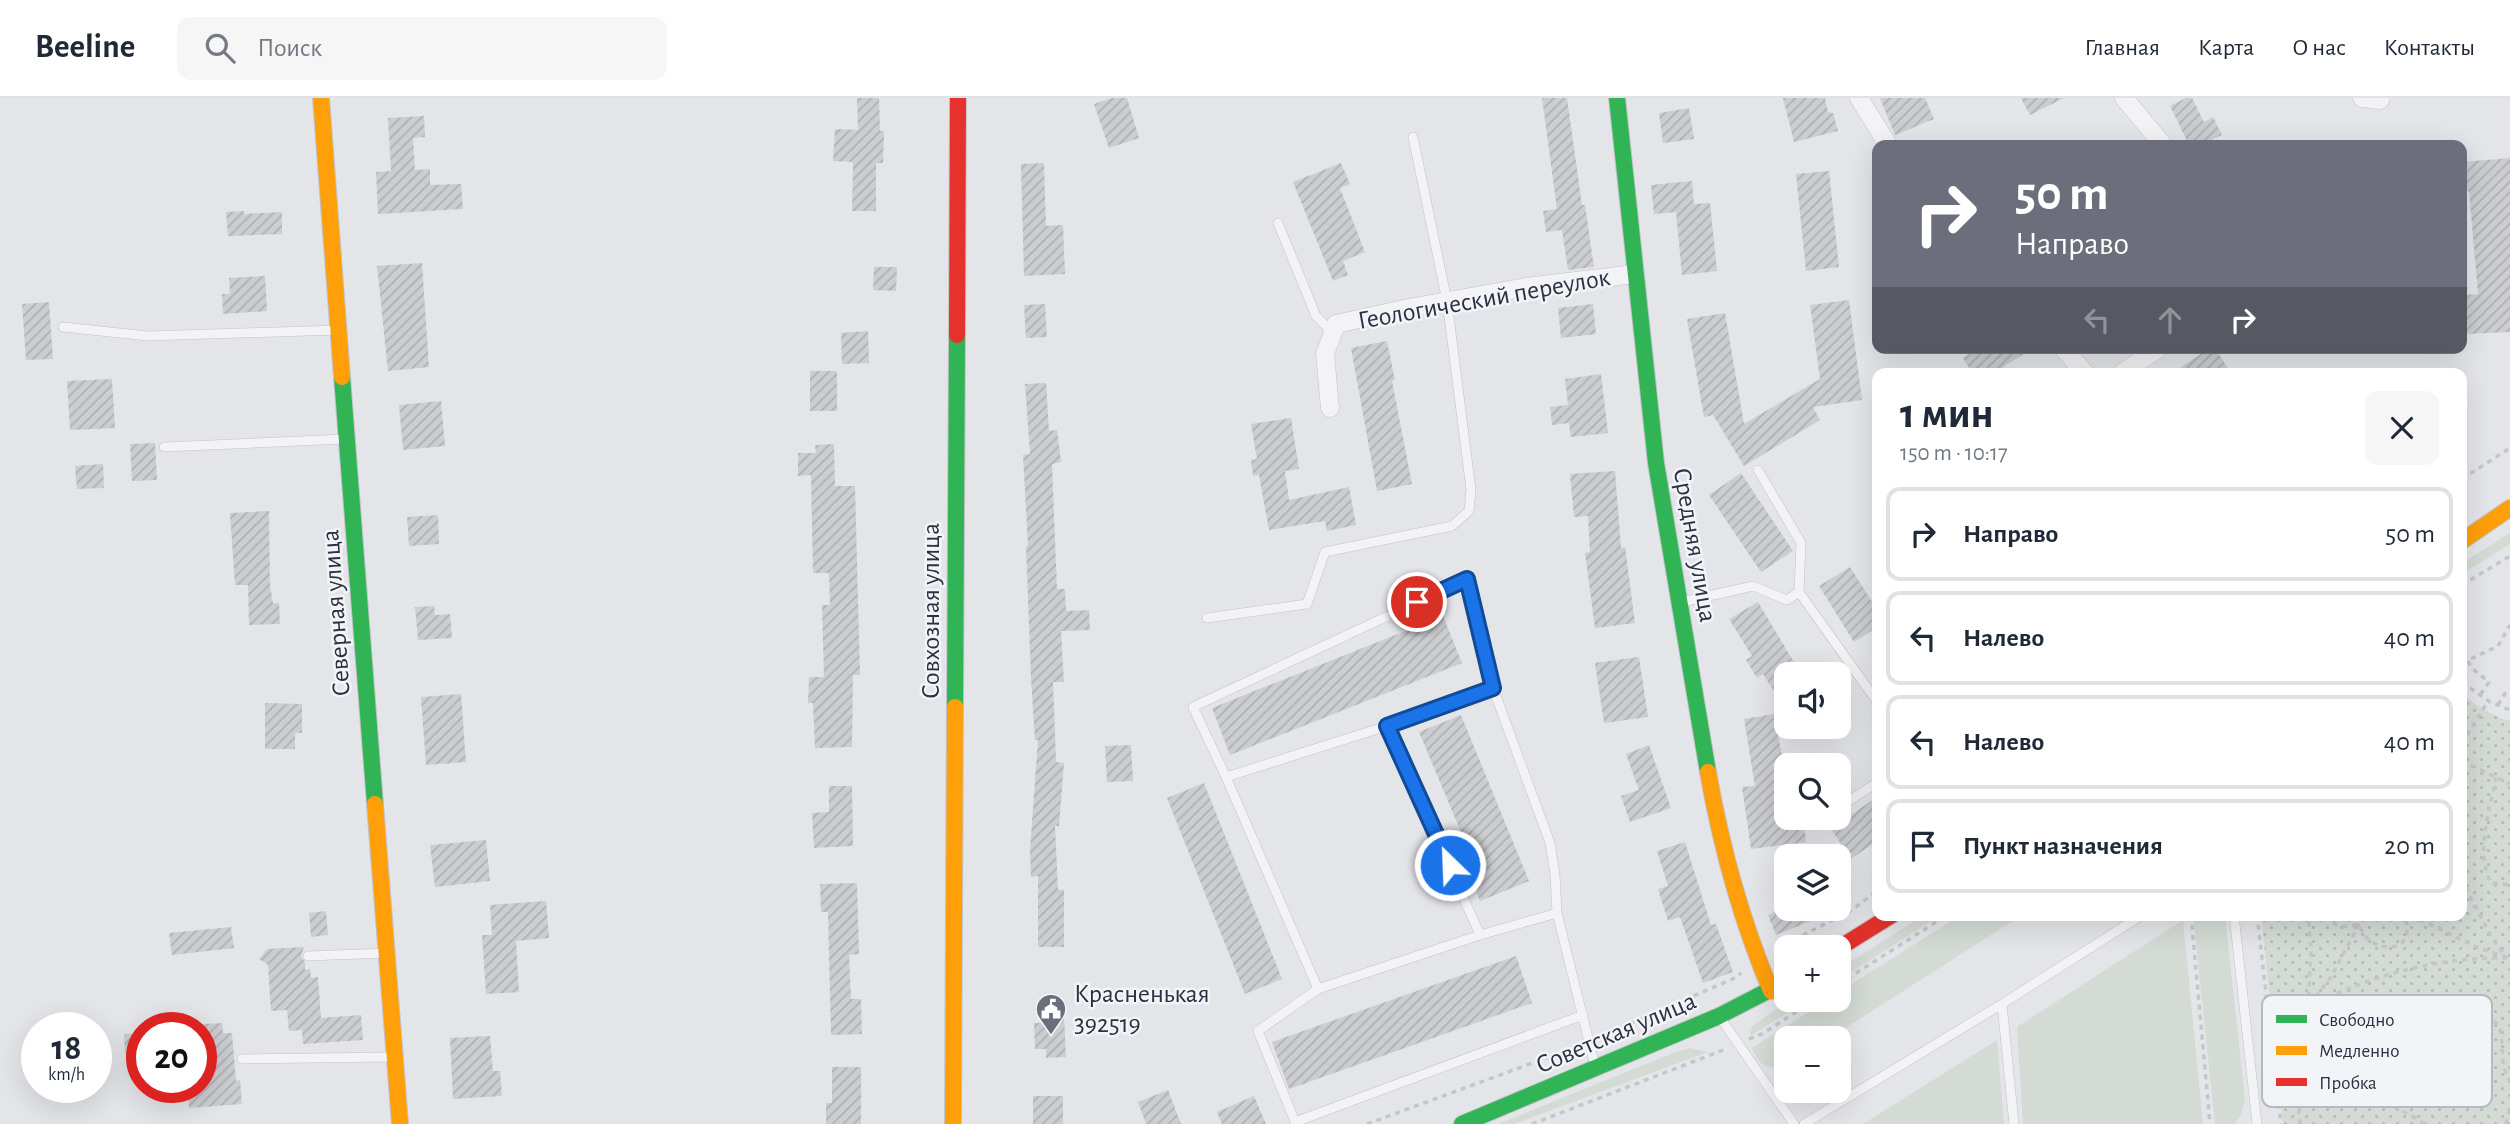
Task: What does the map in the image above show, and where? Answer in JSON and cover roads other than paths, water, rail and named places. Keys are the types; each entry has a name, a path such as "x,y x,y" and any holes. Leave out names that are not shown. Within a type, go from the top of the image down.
{"street":[{"name":"Северная улица","path":"321,98 400,1124"},
{"name":"Совхозная улица","path":"953,1124 958,98"},
{"name":"Средняя улица","path":"1617,98 1656,463 1716,819 1757,958 1771,991"},
{"path":"1859,98 1885,140"},
{"path":"2124,98 2159,140"},
{"name":"Геологический переулок","path":"1330,408 1325,354 1336,324 1526,287 1635,274"},
{"path":"2068,354 2081,368"},
{"path":"2129,368 2150,354"},
{"path":"2467,538 2510,508"},
{"path":"1851,941 1882,921"},
{"name":"Советская улица","path":"1462,1124 1719,1016 1774,989"}],"lane":[{"path":"1207,618 1307,604 1325,552 1452,526 1469,511 1471,490 1447,301 1413,137"},
{"path":"1278,223 1317,316 1333,333"},
{"path":"63,327 148,336 338,330"},
{"path":"164,447 347,439"},
{"path":"1758,470 1801,543 1799,592 1872,695"},
{"path":"1318,989 1193,706 1467,579 1493,688 1550,843 1557,913 1595,1068"},
{"path":"1680,603 1753,586 1787,600 1799,592"},
{"path":"1226,776 1387,726 1493,688"},
{"path":"1387,726 1480,935"},
{"path":"1851,800 1872,786"},
{"path":"1557,913 1480,935 1318,989 1258,1031 1295,1123 1583,1015"},
{"path":"1804,1124 2133,921"},
{"path":"2235,921 2257,1124"},
{"path":"308,956 387,953"},
{"path":"2002,1004 2014,1124"},
{"path":"1719,1016 1794,1124"},
{"path":"242,1059 395,1056"}],"place":[{"name":"Красненькая 392519","path":"1051,1036"}]}
